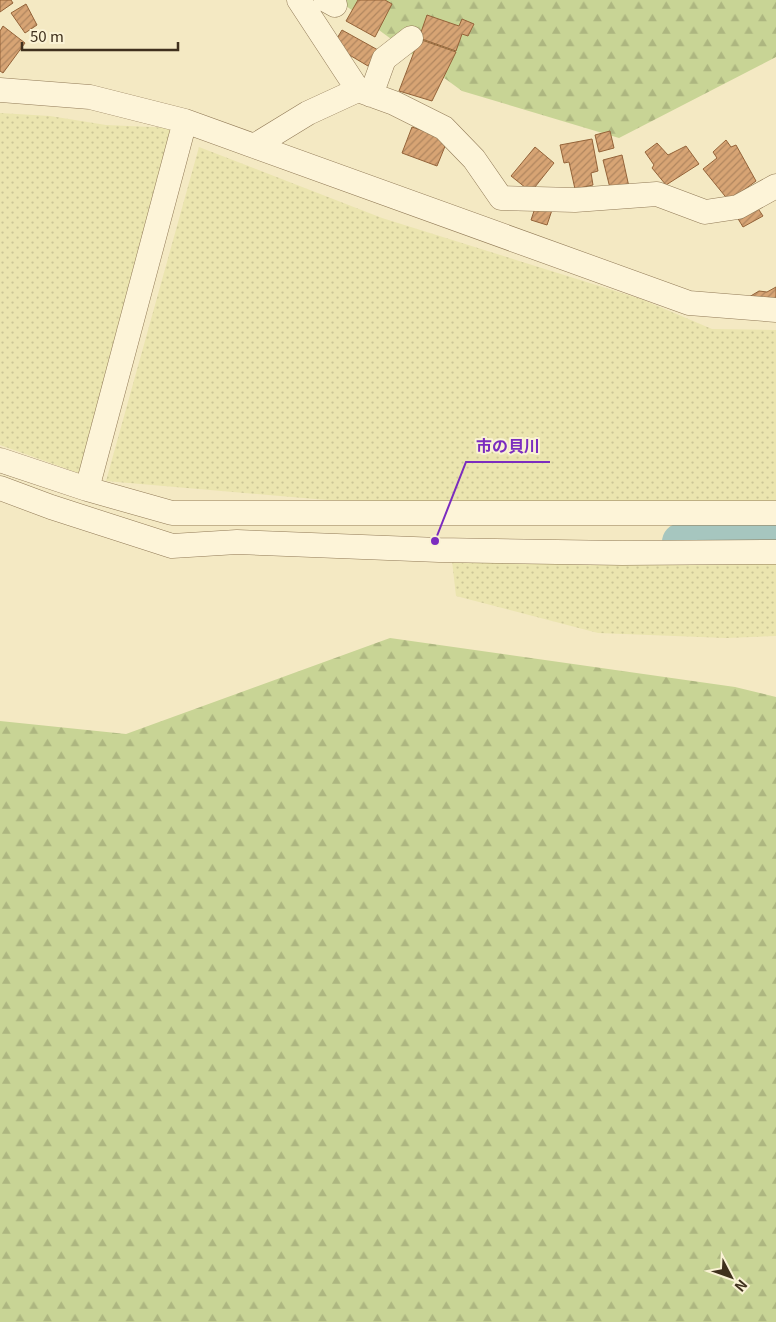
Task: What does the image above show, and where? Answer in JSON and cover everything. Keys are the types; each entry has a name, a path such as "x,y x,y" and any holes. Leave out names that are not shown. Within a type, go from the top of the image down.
{"street":[{"path":"299,0 365,93 394,104 444,128 474,159 501,198 508,238"},
{"path":"254,146 308,113 365,93 384,59 411,38"},
{"path":"0,90 90,97 185,121 689,304 776,310"},
{"path":"87,489 185,121"},
{"path":"657,194 705,212 738,207 776,186"},
{"path":"501,198 575,200 684,192 705,196"},
{"path":"0,460 87,489 172,513 776,513"},
{"path":"0,488 51,507 172,546 237,542 439,550 622,553 776,552"}],"shaded area":[{"path":"0,113 50,116 106,125 175,128 84,475 0,445"},
{"path":"199,147 382,218 641,299 712,329 776,330 776,502 628,505 327,500 106,481"},
{"path":"776,559 776,636 726,638 598,633 456,596 452,561"}],"green space":[{"path":"338,0 776,0 776,57 619,138 462,91"},
{"path":"390,638 735,687 776,697 776,1322 0,1322 0,721 126,734"}],"building":[{"path":"0,0 11,0 13,3 0,12"},
{"path":"358,0 385,0 392,4 375,37 346,21"},
{"path":"26,4 37,25 25,33 11,13"},
{"path":"427,15 459,26 462,19 474,24 468,36 462,34 456,51 419,38"},
{"path":"3,26 25,43 3,73 0,71 0,31"},
{"path":"342,30 378,50 368,66 346,53 336,40"},
{"path":"419,39 456,52 432,101 399,91"},
{"path":"412,127 448,139 437,166 402,153"},
{"path":"610,131 614,148 599,152 595,135"},
{"path":"592,139 598,171 591,173 593,185 575,189 569,162 564,163 560,145"},
{"path":"726,140 731,147 736,145 756,181 729,201 703,169 717,158 713,152"},
{"path":"657,143 668,155 686,146 699,164 666,185 652,168 654,165 645,152"},
{"path":"535,147 554,163 531,192 511,176"},
{"path":"622,155 629,187 611,192 603,160"},
{"path":"536,205 552,210 547,225 531,220"},
{"path":"757,207 763,216 743,227 737,217"},
{"path":"776,287 776,302 749,297 759,291 767,292"}],"waterway":[{"path":"681,542 776,539"}],"place":[{"name":"市の貝川","path":"435,541"}]}
